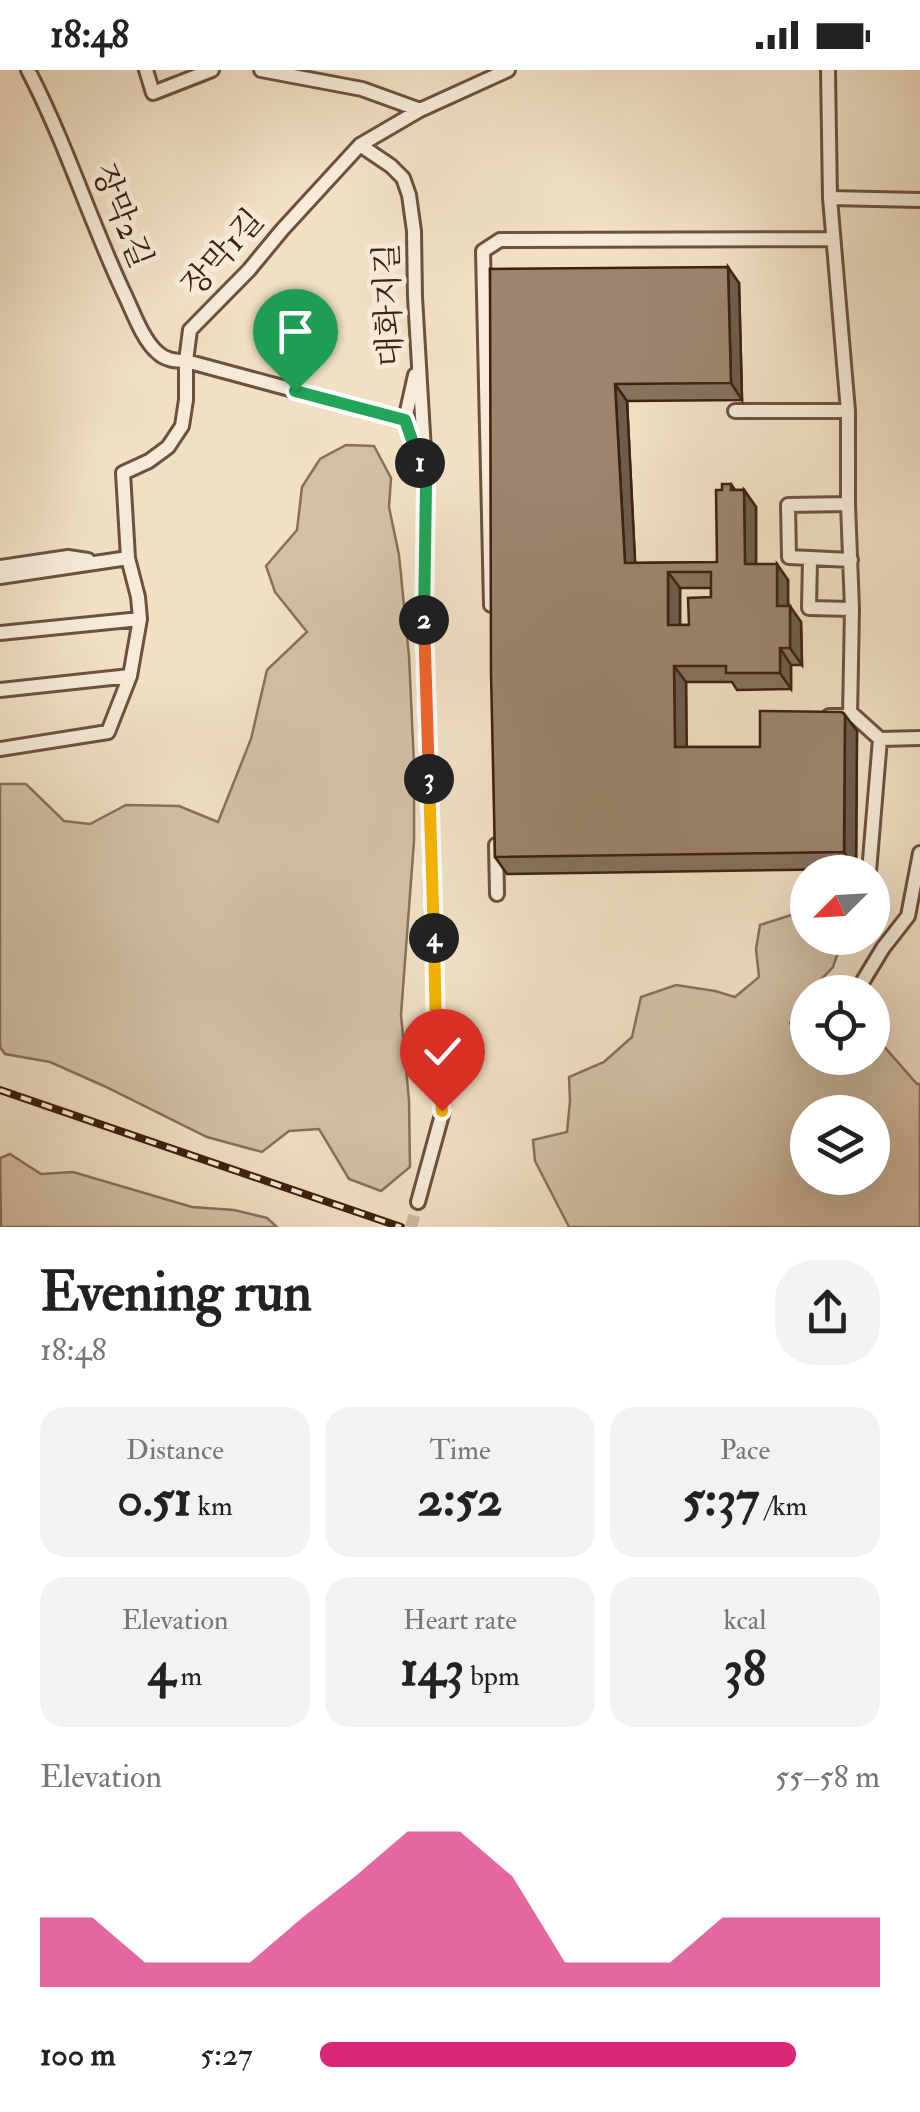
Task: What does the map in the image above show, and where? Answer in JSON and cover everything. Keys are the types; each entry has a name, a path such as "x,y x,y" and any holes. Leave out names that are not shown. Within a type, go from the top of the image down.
{"street":[{"name":"장막2길","path":"28,70 51,116 108,260 156,352 173,361 405,420"},
{"path":"146,70 154,93 212,70"},
{"path":"261,70 362,89 420,110"},
{"name":"장막1길","path":"0,750 108,732 130,676 140,619 128,558 123,473 168,447 182,426 190,330 360,146 420,110 508,70"},
{"path":"813,716 850,716 848,412 830,198 828,70"},
{"name":"대화지길","path":"360,146 403,178 414,230 426,485 424,636 436,1032 442,1111 418,1202"},
{"path":"830,198 920,200"},
{"path":"492,620 484,251 500,240 833,240"},
{"path":"418,363 405,420 426,485"},
{"path":"736,411 848,412"},
{"path":"848,504 788,505 790,557 851,560"},
{"path":"0,567 68,557 100,562"},
{"path":"0,577 128,558"},
{"path":"810,559 809,608 852,609"},
{"path":"0,633 140,619"},
{"path":"0,690 130,676"},
{"path":"850,712 880,738 920,738"},
{"path":"869,855 880,738"},
{"path":"496,834 497,894"},
{"path":"867,975 908,916 920,853"}],"shaded area":[{"path":"346,445 374,446 391,478 389,507 399,555 409,656 414,841 401,1015 410,1167 381,1191 349,1179 319,1129 289,1131 262,1152 207,1137 50,1062 5,1054 0,1047 0,784 26,784 64,821 90,824 126,805 179,806 218,822 251,739 267,670 307,632 275,592 266,566 297,530 302,487 320,459"},
{"path":"790,915 790,955 837,955 825,975 790,975 790,1075 890,1075 890,1053 920,1084 920,1227 569,1227 535,1161 533,1140 567,1132 569,1077 604,1062 632,1037 641,997 676,985 735,997 759,977 756,949 760,925"},
{"path":"10,1154 41,1174 73,1172 192,1207 234,1210 267,1218 277,1227 1,1227 0,1158"}],"building":[{"path":"728,267 731,383 615,384 625,563 717,562 716,490 722,490 722,484 731,484 731,490 744,490 745,564 777,564 777,606 790,606 790,648 780,648 780,673 726,673 726,666 674,666 675,747 760,747 760,711 842,712 844,852 495,857 490,269","holes":["668,572 711,572 711,597 688,598 689,625 668,625"]}],"tunnel":[{"path":"411,1227 418,1202"}],"railway":[{"path":"0,1090 401,1227"}],"route":[{"path":"295,391 405,420 426,485 424,636 436,1032 442,1111"}]}
